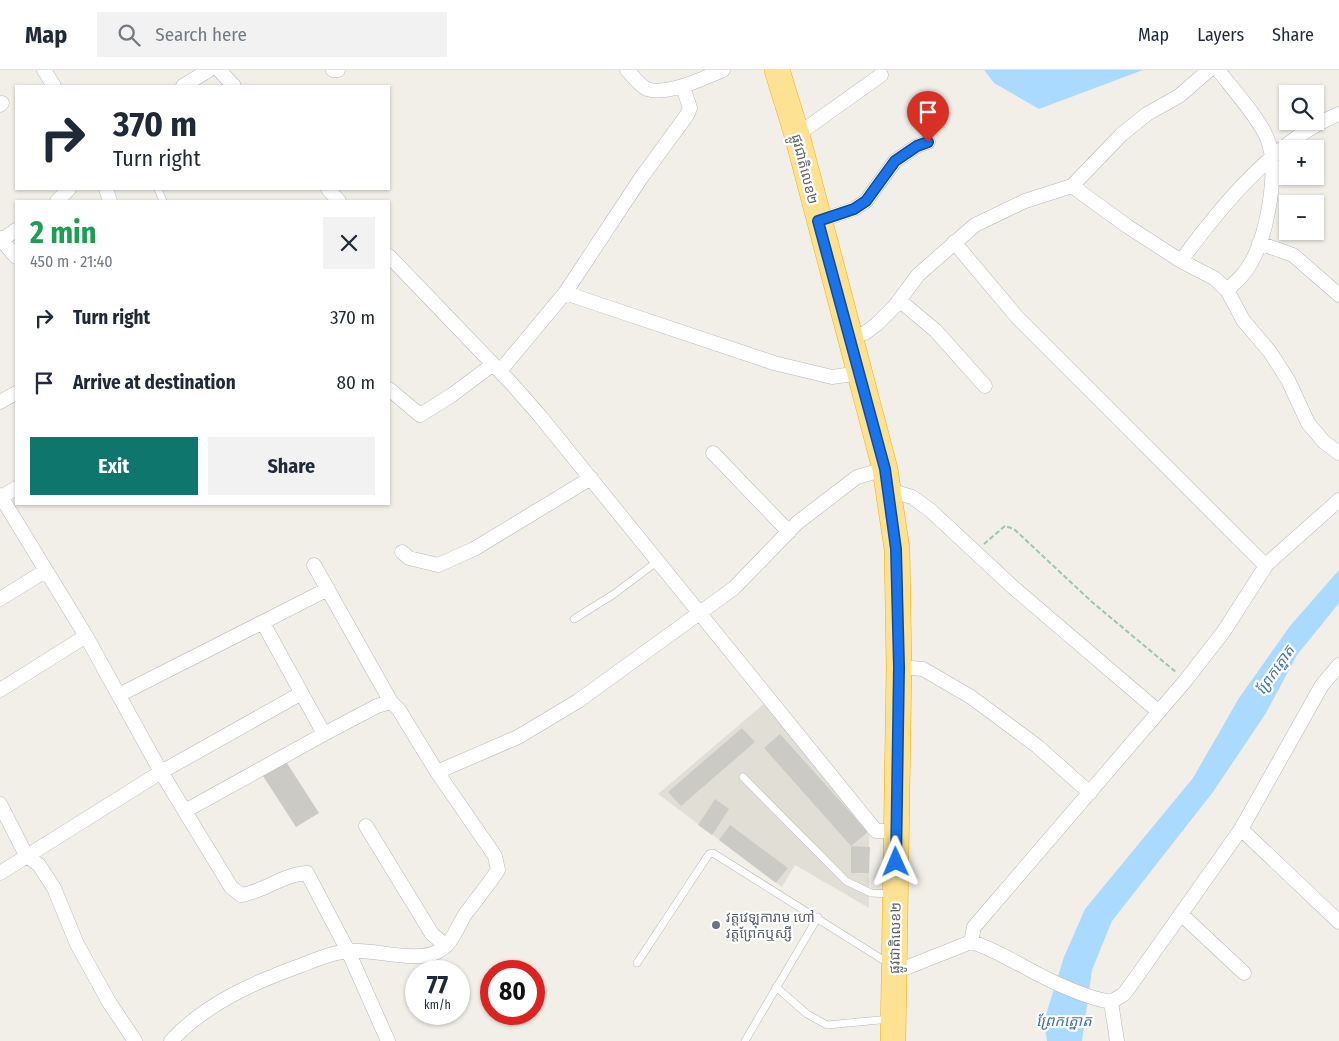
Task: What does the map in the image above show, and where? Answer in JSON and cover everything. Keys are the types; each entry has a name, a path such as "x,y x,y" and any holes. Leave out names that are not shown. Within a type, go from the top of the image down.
{"highway":[{"name":"ផ្លូវជាតិលេខ២","path":"777,70 797,136 887,479 896,549 899,667 893,1030"}],"street":[{"path":"44,70 53,85"},
{"path":"185,85 209,70"},
{"path":"219,70 233,85"},
{"path":"333,70 338,70"},
{"path":"626,70 646,89 659,90 690,83 723,70"},
{"path":"850,336 865,333 899,300 918,275 975,225 1004,209 1072,186 1122,134 1147,114 1179,96 1209,70"},
{"path":"1218,70 1267,138 1272,160 1269,208 1259,243 1252,261 1240,279 1227,290"},
{"path":"797,136 881,74"},
{"path":"390,390 420,415 496,368 565,294 641,178 687,115 690,108 685,93"},
{"path":"1181,261 1230,196 1322,121 1339,114"},
{"path":"818,221 854,209 866,201 895,161 917,146 928,142"},
{"path":"1072,186 1181,261 1214,278 1227,290 1243,320 1270,352 1288,380 1308,423 1324,442 1339,453"},
{"path":"58,200 68,190"},
{"path":"329,190 338,200"},
{"path":"15,231 1,240 15,256"},
{"path":"954,242 1017,317 1071,374 1254,554 1267,564"},
{"path":"1259,243 1293,255 1339,295"},
{"path":"390,257 496,368 591,478 876,831 895,831"},
{"path":"565,294 774,362 832,377 860,373"},
{"path":"899,300 936,331 985,386"},
{"path":"0,402 15,393"},
{"path":"713,453 789,532"},
{"path":"438,772 518,737 578,701 734,588 805,517 857,477 887,479 912,497 976,551 1014,588 1159,712"},
{"path":"402,552 409,558 438,565 474,549 591,478"},
{"path":"15,489 0,497 86,636 161,772 231,887 240,895 250,894 293,874 307,873 348,951 388,1041"},
{"path":"971,942 974,927 1186,680 1224,631 1267,564 1339,500"},
{"path":"171,1041 208,1010 252,984 317,960 348,951 423,956 436,953 446,946 456,933 464,916 498,870 498,864 399,710 391,702 314,565"},
{"path":"0,599 45,571"},
{"path":"118,695 328,589"},
{"path":"263,623 300,694 324,734"},
{"path":"0,690 86,636"},
{"path":"895,968 908,967 971,942 982,945 1040,974 1104,1001 1124,994 1182,915 1241,829 1322,684 1339,665"},
{"path":"899,667 923,669 971,697 1037,746 1090,793"},
{"path":"0,873 161,772 300,694"},
{"path":"185,811 376,706 391,702"},
{"path":"0,804 26,855 40,865 54,888 77,944 109,1002 135,1041"},
{"path":"366,826 432,934 446,946"},
{"path":"1241,829 1339,922"},
{"path":"1182,915 1244,973"},
{"path":"1104,1001 1117,1041"}],"lane":[{"path":"574,619 614,594 658,561"},
{"path":"743,777 846,881 871,893 896,894"},
{"path":"637,963 681,894 709,854 713,853 818,917 895,968"},
{"path":"745,1041 818,917"},
{"path":"776,987 807,1014 827,1025 893,1030"}],"path":[{"path":"976,551 1005,526 1014,529 1092,602 1186,680"}],"shaded area":[{"path":"766,702 869,834 869,908 795,865 782,887 658,794"}],"water":[{"path":"984,70 1143,70 1039,109 994,83"},
{"name":"ព្រែកត្នោត","path":"1339,570 1339,603 1297,655 1266,713 1213,792 1112,921 1092,970 1082,1041 1047,1041 1044,1021 1064,957 1085,909 1193,778 1239,698 1290,626"}],"building":[{"path":"742,728 755,742 681,806 668,792"},
{"path":"780,734 868,832 851,846 764,748"},
{"path":"285,760 319,813 296,827 263,776"},
{"path":"715,799 729,809 712,835 698,825"},
{"path":"730,825 788,868 776,883 719,840"},
{"path":"851,846 870,847 869,873 851,873"}],"place":[{"name":"វត្តវេឡុការាម ហៅ វត្តព្រែកឬស្សី","path":"716,925"}],"route":[{"path":"896,862 899,667 896,549 885,469 818,221 854,209 866,201 895,161 917,146 928,142"}]}
